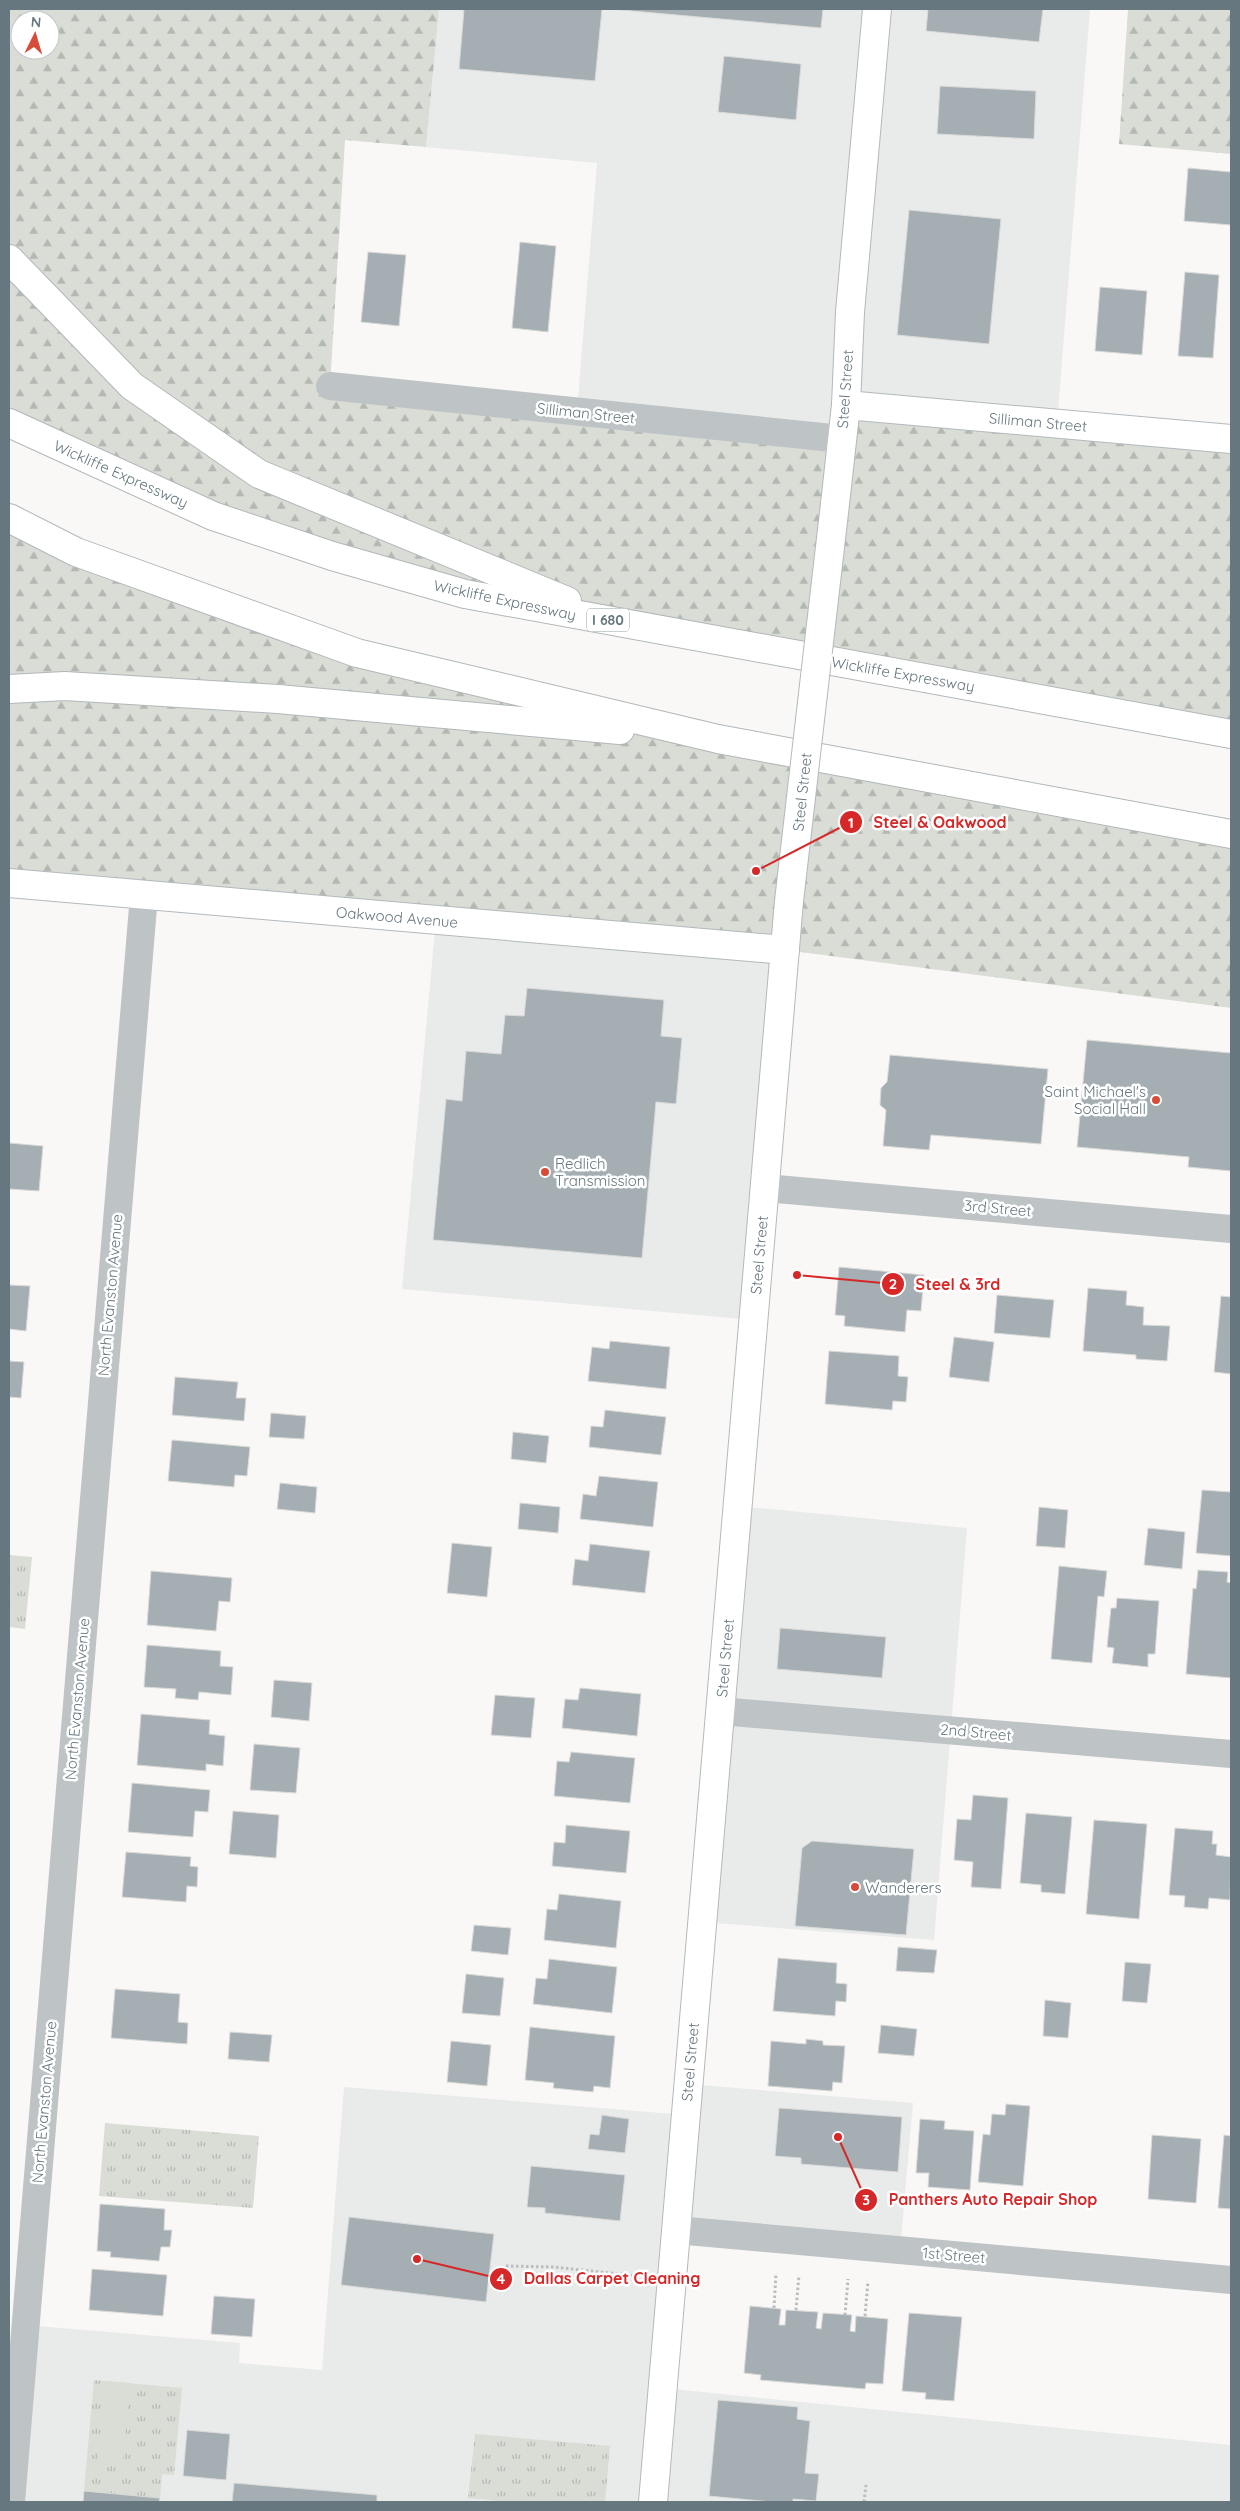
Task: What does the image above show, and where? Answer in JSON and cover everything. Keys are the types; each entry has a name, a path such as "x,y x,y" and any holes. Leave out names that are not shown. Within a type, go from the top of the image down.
{"main road":[{"name":"Steel Street","path":"653,2502 789,900 846,405 850,312 877,9"},
{"path":"9,258 132,386 259,474 619,622"},
{"name":"Silliman Street","path":"846,405 1231,439"},
{"name":"Wickliffe Expressway","path":"9,423 213,516 332,556 465,594 1231,734"},
{"path":"9,518 76,552 357,653 718,739 1231,834"},
{"path":"9,689 65,686 278,699 718,739"},
{"name":"Oakwood Avenue","path":"9,883 785,950"}],"street":[{"name":"Silliman Street","path":"330,386 842,439"},
{"name":"North Evanston Avenue","path":"11,2502 144,895"},
{"name":"3rd Street","path":"765,1188 1231,1229"},
{"name":"2nd Street","path":"720,1711 1231,1754"},
{"name":"1st Street","path":"676,2230 1231,2280"}],"path":[{"path":"506,2266 553,2267 672,2280"},
{"path":"774,2308 776,2273"},
{"path":"796,2310 799,2275"},
{"path":"845,2315 848,2279"},
{"path":"865,2316 868,2281"},
{"path":"864,2502 866,2485"}],"shaded area":[{"path":"439,9 1090,9 1057,424 842,439 577,412 597,163 426,147"},
{"path":"436,920 785,950 754,1320 402,1289"},
{"path":"738,1506 967,1528 934,1940 702,1922"},
{"path":"689,2084 913,2103 900,2250 676,2230 663,2388 1231,2445 1231,2502 11,2502 25,2325 240,2343 239,2363 322,2370 344,2087 686,2115"}],"green space":[{"path":"9,9 439,9 426,147 345,140 330,386 841,439 846,405 1231,439 1231,734 332,556 9,423"},
{"path":"1128,9 1231,9 1231,154 1119,144"},
{"path":"9,518 357,653 1231,829 1231,1008 785,950 9,883"},
{"path":"9,1555 32,1557 25,1629 9,1627"},
{"path":"105,2123 259,2136 253,2208 99,2196"},
{"path":"94,2380 182,2388 174,2475 162,2474 160,2498 84,2491"},
{"path":"104,2381 130,2383 123,2464 98,2462"},
{"path":"475,2434 610,2446 605,2502 511,2502 468,2498"}],"building":[{"path":"464,9 602,9 595,81 459,69"},
{"path":"610,9 823,9 821,28"},
{"path":"928,9 1043,9 1039,42 926,31"},
{"path":"724,56 801,64 796,120 718,112"},
{"path":"940,86 1036,91 1034,139 937,134"},
{"path":"1188,168 1231,172 1231,225 1184,221"},
{"path":"909,210 1001,219 989,344 897,335"},
{"path":"520,242 556,246 548,332 512,328"},
{"path":"368,252 406,255 399,326 361,322"},
{"path":"1185,272 1219,275 1213,358 1178,356"},
{"path":"1100,287 1147,291 1142,355 1095,351"},
{"name":"Redlich Transmission","path":"527,988 664,1000 661,1036 682,1038 676,1104 656,1102 642,1258 433,1240 446,1099 462,1101 466,1051 501,1054 505,1015 524,1016"},
{"name":"Saint Michael's Social Hall","path":"1087,1040 1231,1053 1231,1171 1188,1167 1189,1157 1077,1147"},
{"path":"890,1055 1048,1069 1041,1144 931,1135 929,1150 883,1146 886,1110 880,1105 881,1088 887,1082"},
{"path":"9,1143 43,1146 39,1191 9,1189"},
{"path":"839,1267 924,1275 921,1311 907,1310 905,1332 844,1326 845,1316 835,1315"},
{"path":"9,1285 30,1286 26,1331 9,1329"},
{"path":"1088,1288 1127,1291 1126,1305 1144,1307 1143,1325 1170,1326 1167,1361 1136,1359 1136,1355 1083,1351"},
{"path":"997,1295 1054,1300 1050,1338 994,1333"},
{"path":"1221,1296 1231,1297 1231,1374 1214,1372"},
{"path":"954,1337 994,1342 989,1382 949,1377"},
{"path":"610,1341 670,1347 666,1389 588,1381 592,1347 609,1349"},
{"path":"829,1351 899,1356 898,1376 908,1377 906,1402 893,1401 892,1410 825,1404"},
{"path":"9,1361 24,1362 21,1398 9,1397"},
{"path":"175,1377 238,1382 236,1398 246,1398 244,1421 172,1415"},
{"path":"605,1410 666,1417 661,1455 589,1447 591,1426 603,1427"},
{"path":"271,1413 306,1416 304,1439 269,1437"},
{"path":"513,1432 549,1436 546,1463 511,1459"},
{"path":"172,1440 250,1447 247,1476 235,1475 234,1487 168,1481"},
{"path":"599,1476 658,1482 653,1527 580,1519 583,1494 596,1496"},
{"path":"280,1483 317,1487 315,1513 277,1509"},
{"path":"1202,1490 1231,1492 1231,1556 1196,1553"},
{"path":"520,1503 560,1507 558,1533 518,1529"},
{"path":"1039,1507 1068,1510 1065,1548 1036,1546"},
{"path":"1148,1528 1185,1532 1182,1569 1144,1565"},
{"path":"452,1543 492,1547 487,1597 447,1593"},
{"path":"590,1544 650,1551 645,1593 572,1585 575,1559 588,1561"},
{"path":"1059,1566 1107,1571 1104,1597 1098,1596 1092,1663 1051,1659"},
{"path":"1198,1570 1228,1572 1227,1582 1231,1583 1231,1678 1186,1674 1193,1588 1196,1589"},
{"path":"151,1571 232,1578 230,1602 219,1601 216,1631 147,1625"},
{"path":"1117,1598 1159,1601 1155,1654 1148,1654 1148,1667 1112,1663 1114,1648 1107,1647 1111,1608 1116,1608"},
{"path":"780,1628 886,1637 882,1678 777,1669"},
{"path":"147,1645 221,1651 220,1666 233,1667 231,1695 199,1692 198,1700 175,1698 176,1689 144,1687"},
{"path":"274,1680 312,1683 309,1721 271,1717"},
{"path":"580,1688 641,1694 637,1736 562,1728 565,1699 578,1700"},
{"path":"495,1695 535,1698 531,1738 491,1735"},
{"path":"141,1714 210,1720 209,1734 225,1736 223,1766 206,1764 206,1771 137,1765"},
{"path":"254,1744 300,1748 296,1793 250,1790"},
{"path":"571,1752 635,1758 630,1803 554,1796 557,1761 569,1762"},
{"path":"132,1783 210,1790 208,1812 195,1811 193,1837 128,1832"},
{"path":"973,1795 1008,1798 1001,1889 971,1887 973,1862 954,1860 957,1819 971,1820"},
{"path":"233,1811 279,1815 276,1858 229,1854"},
{"path":"1026,1813 1072,1817 1065,1894 1041,1892 1041,1885 1020,1883"},
{"path":"1094,1820 1147,1824 1139,1919 1086,1914"},
{"path":"566,1825 630,1831 626,1873 552,1866 554,1842 565,1843"},
{"path":"1175,1828 1213,1831 1212,1844 1217,1844 1216,1855 1231,1857 1230,1900 1209,1898 1208,1909 1184,1907 1185,1896 1169,1895"},
{"name":"Wanderers","path":"812,1841 914,1849 906,1935 795,1926 802,1848"},
{"path":"126,1852 191,1857 190,1866 198,1867 197,1887 187,1886 186,1902 122,1897"},
{"path":"559,1894 621,1901 616,1948 544,1940 547,1909 557,1910"},
{"path":"474,1925 511,1928 508,1955 471,1951"},
{"path":"898,1947 937,1950 934,1973 896,1971"},
{"path":"778,1958 837,1963 836,1983 847,1984 846,2002 836,2001 835,2016 773,2011"},
{"path":"549,1959 617,1967 612,2013 533,2004 536,1978 547,1979"},
{"path":"1125,1962 1151,1964 1147,2003 1122,2001"},
{"path":"466,1974 504,1978 500,2016 462,2013"},
{"path":"115,1989 180,1994 178,2022 188,2023 187,2044 111,2038"},
{"path":"1045,2000 1071,2003 1068,2038 1043,2036"},
{"path":"881,2025 917,2029 914,2056 878,2053"},
{"path":"530,2027 615,2036 610,2088 594,2086 593,2092 553,2088 554,2083 525,2080"},
{"path":"230,2032 272,2035 269,2062 228,2059"},
{"path":"806,2039 823,2041 823,2045 845,2046 842,2083 833,2082 832,2091 768,2086 771,2041 806,2044"},
{"path":"451,2041 491,2045 487,2086 447,2082"},
{"path":"1006,2104 1030,2106 1023,2186 978,2182 983,2134 990,2135 992,2114 1005,2115"},
{"path":"779,2108 902,2117 898,2172 801,2164 801,2158 775,2156"},
{"path":"602,2115 629,2119 625,2153 588,2149 590,2134 599,2135"},
{"path":"920,2119 945,2121 944,2129 974,2131 970,2190 928,2187 929,2173 916,2173"},
{"path":"1152,2135 1201,2139 1196,2203 1148,2199"},
{"path":"1224,2135 1231,2136 1231,2209 1218,2208"},
{"path":"531,2166 625,2175 620,2221 545,2213 545,2208 527,2207"},
{"path":"100,2204 165,2209 164,2230 172,2230 170,2247 161,2247 159,2261 110,2257 111,2252 97,2251"},
{"path":"349,2217 494,2234 486,2302 341,2285"},
{"path":"92,2269 167,2275 163,2316 89,2310"},
{"path":"214,2296 255,2299 252,2337 211,2334"},
{"path":"750,2306 781,2309 779,2325 785,2325 786,2310 818,2312 816,2328 821,2329 823,2313 852,2315 850,2331 855,2332 856,2316 888,2319 883,2384 866,2383 865,2389 760,2380 761,2375 744,2373"},
{"path":"909,2313 962,2317 954,2401 925,2399 926,2393 902,2391"},
{"path":"718,2400 798,2407 797,2419 810,2421 805,2473 819,2474 816,2501 793,2499 793,2502 771,2502 709,2496"},
{"path":"187,2430 230,2434 226,2480 183,2476"},
{"path":"234,2483 377,2495 377,2502 232,2502"},
{"path":"84,2491 160,2498 159,2502 83,2502"}],"place":[{"name":"Steel & Oakwood","path":"756,871"},
{"name":"Saint Michael's Social Hall","path":"1156,1100"},
{"name":"Redlich Transmission","path":"545,1172"},
{"name":"Steel & 3rd","path":"797,1275"},
{"name":"Wanderers","path":"855,1887"},
{"name":"Panthers Auto Repair Shop","path":"838,2137"},
{"name":"Dallas Carpet Cleaning","path":"417,2259"}]}
